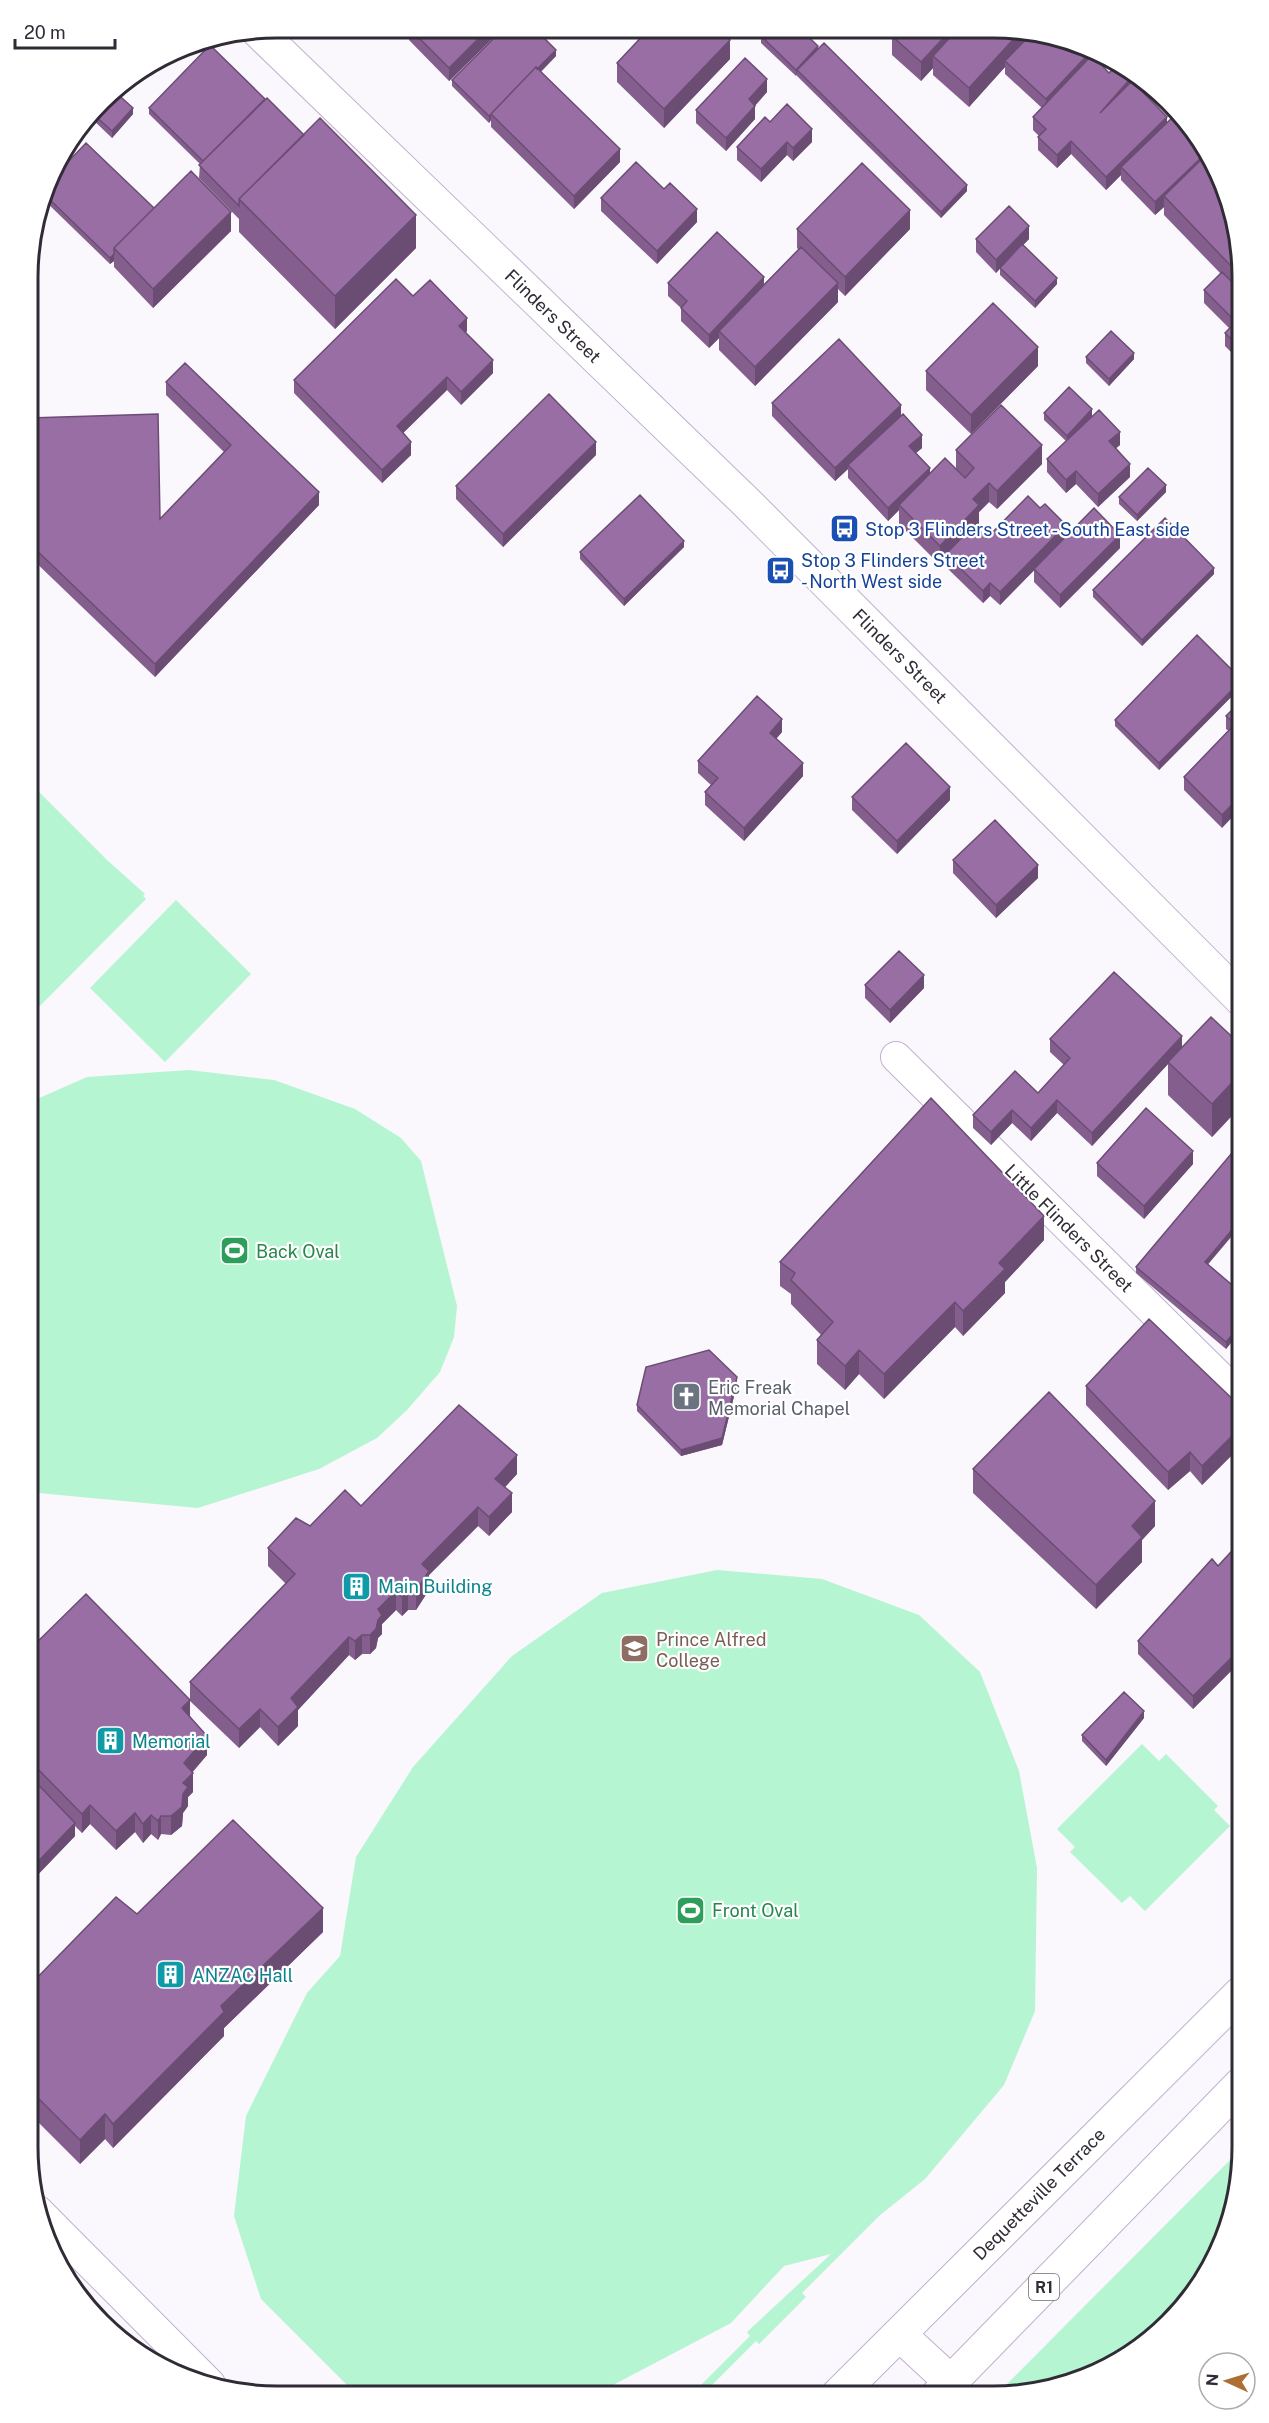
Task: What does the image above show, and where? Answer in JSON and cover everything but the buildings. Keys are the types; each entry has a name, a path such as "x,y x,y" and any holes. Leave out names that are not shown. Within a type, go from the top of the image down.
{"main road":[{"name":"Flinders Street","path":"265,38 746,502 1232,990"},
{"name":"Flinders Street","path":"288,38 451,217"},
{"name":"Dequetteville Terrace","path":"847,2386 1232,2003"},
{"name":"R1","path":"947,2386 1232,2093"},
{"path":"899,2334 942,2386"}],"street":[{"name":"Little Flinders Street","path":"896,1057 1232,1389"},
{"path":"50,2223 198,2372"}],"green space":[{"path":"38,791 107,860 145,894 143,896 146,899 38,1008"},
{"path":"176,900 251,974 165,1062 90,988"},
{"name":"Back Oval","path":"189,1070 274,1080 355,1109 401,1138 421,1161 457,1306 454,1337 440,1372 407,1410 377,1438 319,1469 198,1508 38,1493 38,1099 87,1077"},
{"name":"Front Oval","path":"717,1570 822,1579 919,1615 980,1672 1019,1771 1037,1868 1035,2011 1004,2085 925,2179 879,2216 802,2293 806,2297 759,2344 756,2341 711,2386 700,2386 750,2336 747,2332 831,2254 784,2266 731,2323 611,2386 348,2386 261,2299 234,2216 246,2116 307,1993 340,1956 356,1857 413,1767 512,1656 602,1593"},
{"path":"1142,1744 1159,1761 1166,1754 1218,1806 1214,1810 1230,1826 1145,1911 1130,1896 1122,1903 1070,1852 1075,1847 1057,1829"},
{"path":"1231,2159 1223,2209 1207,2252 1182,2292 1162,2316 1138,2336 1098,2361 1055,2377 1006,2385"}],"place":[{"name":"Stop 3 Flinders Street - South East side","path":"844,529"},
{"name":"Stop 3 Flinders Street - North West side","path":"780,570"},
{"name":"Back Oval","path":"235,1251"},
{"name":"Eric Freak Memorial Chapel","path":"687,1397"},
{"name":"Main Building","path":"357,1586"},
{"name":"Prince Alfred College","path":"635,1649"},
{"name":"Memorial","path":"111,1741"},
{"name":"Front Oval","path":"691,1910"},
{"name":"ANZAC Hall","path":"171,1975"}]}
